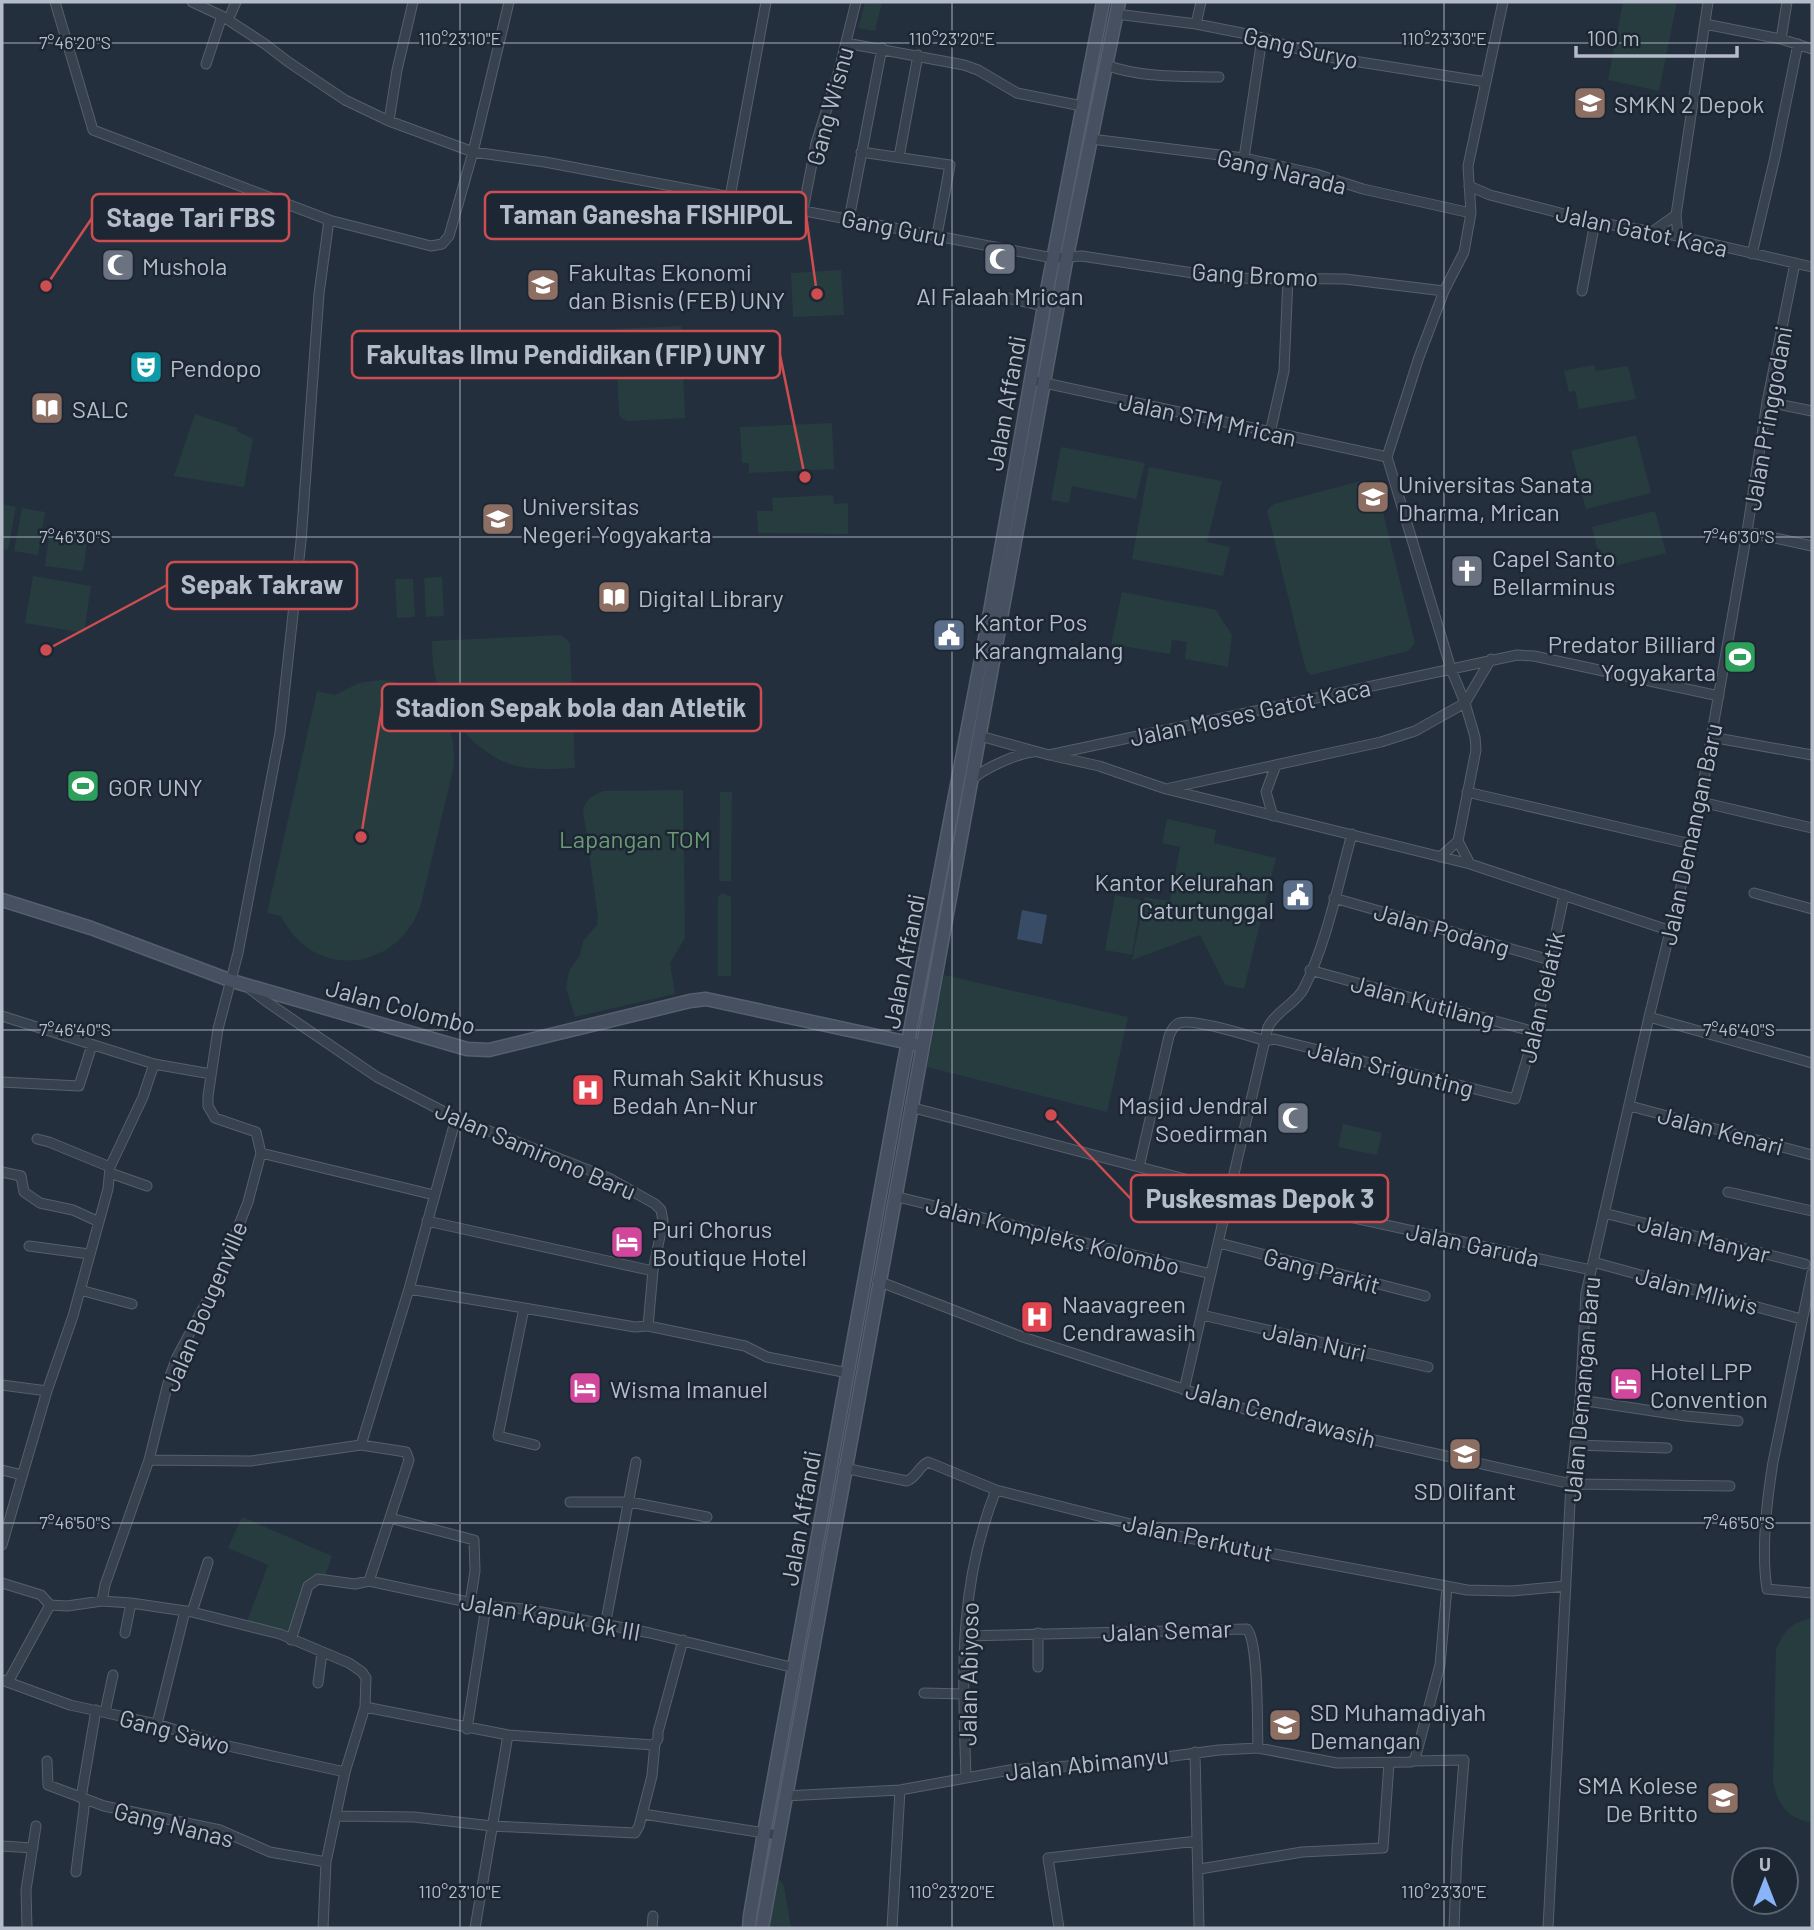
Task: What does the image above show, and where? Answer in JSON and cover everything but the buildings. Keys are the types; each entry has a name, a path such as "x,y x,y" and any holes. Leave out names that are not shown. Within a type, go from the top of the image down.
{"main road":[{"name":"Jalan Affandi","path":"838,1466 848,1373 894,1196 910,1107 915,1044 980,736 1031,380 1103,2"},
{"name":"Jalan Affandi","path":"749,1928 764,1833 801,1670 996,614 1117,8"},
{"name":"Jalan Colombo","path":"2,900 91,928 238,983 475,1050 498,1048 706,999 915,1044"},
{"name":"Jalan Affandi","path":"761,1925 785,1796 801,1670"}],"street":[{"path":"55,2 93,131 329,220 431,246 442,244 449,236 473,152 509,2"},
{"name":"Gang Guru","path":"191,2 225,18 345,100 389,121 473,152 536,160 1053,258 1067,256"},
{"path":"206,64 225,18 236,2"},
{"path":"389,121 397,69 413,2"},
{"path":"730,197 766,2"},
{"name":"Gang Wisnu","path":"803,210 817,143 856,2"},
{"path":"1196,24 1201,2"},
{"path":"1440,857 1458,841 1476,750 1475,737 1451,669 1387,457 1419,356 1444,291 1464,252 1471,213 1468,166 1503,2"},
{"path":"1678,236 1676,215 1708,2"},
{"path":"1781,39 1787,2"},
{"name":"Gang Suryo","path":"1117,8 1262,38 1322,55 1486,82"},
{"path":"1705,24 1781,39 1812,49"},
{"path":"1244,158 1262,38"},
{"path":"846,43 918,55 978,70 1017,93 1082,106"},
{"path":"1752,254 1798,44"},
{"path":"849,219 882,48"},
{"path":"899,157 918,55"},
{"path":"1106,65 1139,73 1219,77"},
{"name":"Gang Narada","path":"1091,139 1244,158 1316,174 1383,194 1471,213"},
{"path":"861,152 950,165 937,235"},
{"name":"Jalan Gatot Kaca","path":"1469,186 1490,195 1595,222 1678,236 1812,267"},
{"name":"Jalan Gatot Kaca","path":"1471,200 1490,195"},
{"path":"1652,232 1676,215"},
{"path":"329,220 319,293 301,541 281,733 238,983 218,1029 208,1096 211,1114 215,1118 256,1132 261,1153 434,1195"},
{"path":"1582,291 1595,222"},
{"name":"Gang Bromo","path":"1067,256 1226,278 1345,279 1444,291"},
{"name":"Jalan Pringgodani","path":"1719,696 1767,402 1795,263"},
{"path":"1270,433 1284,371 1288,278"},
{"path":"1007,298 1044,306"},
{"name":"Jalan STM Mrican","path":"1031,380 1387,457"},
{"path":"1767,402 1812,411"},
{"path":"1747,532 1812,546"},
{"name":"Jalan Moses Gatot Kaca","path":"1049,755 1517,655 1534,656 1719,696"},
{"path":"1166,789 1381,742 1415,732 1465,703 1491,659"},
{"name":"Jalan Demangan Baru","path":"1548,1928 1571,1484 1580,1400 1583,1321 1604,1213 1692,844 1719,696"},
{"name":"Jalan Moses Gatot Kaca","path":"980,736 1099,766 1166,789 1470,864 1671,931"},
{"path":"1711,737 1812,755"},
{"path":"971,781 982,772 1020,755 1038,752"},
{"path":"1273,816 1266,792 1276,765"},
{"path":"1467,792 1692,844"},
{"path":"1701,802 1812,828"},
{"path":"1184,1390 1272,1020 1298,997 1310,970 1352,834"},
{"path":"1458,841 1470,864"},
{"path":"1754,893 1812,909"},
{"name":"Jalan Gelatik","path":"1516,1099 1535,1032 1564,895"},
{"name":"Jalan Podang","path":"1334,898 1550,960"},
{"name":"Jalan Kutilang","path":"1310,970 1535,1032"},
{"name":"Jalan Samirono Baru","path":"238,983 377,1077 456,1118 609,1178 655,1204 661,1210 663,1221 653,1271 648,1326"},
{"path":"2,1016 154,1064 211,1074"},
{"path":"1649,1017 1812,1063"},
{"path":"1139,1167 1169,1036 1175,1026 1184,1022 1207,1025 1266,1041"},
{"name":"Jalan Srigunting","path":"1266,1041 1274,1039 1516,1099"},
{"path":"2,1082 79,1086 92,1045"},
{"path":"2,1545 80,1290 110,1170 143,1097 154,1064"},
{"name":"Jalan Kenari","path":"1630,1106 1812,1155"},
{"path":"910,1107 1231,1191"},
{"path":"361,1445 409,1289 456,1118"},
{"path":"37,1139 147,1186"},
{"name":"Jalan Bougenville","path":"102,1601 105,1585 149,1460 169,1379 177,1357 215,1286 248,1202 261,1153"},
{"path":"2,1172 21,1176 24,1192 40,1203 73,1210 99,1222"},
{"name":"Jalan Garuda","path":"1231,1191 1592,1266"},
{"path":"1728,1192 1812,1211"},
{"name":"Jalan Kompleks Kolombo","path":"894,1196 1211,1274"},
{"name":"Jalan Manyar","path":"1604,1213 1805,1264"},
{"path":"427,1221 653,1271"},
{"name":"Gang Parkit","path":"1219,1243 1425,1296"},
{"path":"29,1246 89,1254"},
{"name":"Jalan Mliwis","path":"1592,1266 1801,1319"},
{"path":"1812,1273 1768,1493 1766,1587 1812,1592"},
{"name":"Jalan Cendrawasih","path":"872,1280 1020,1336 1263,1415 1571,1484 1730,1486"},
{"path":"409,1289 635,1327 648,1326 745,1346 767,1357 848,1373"},
{"path":"80,1290 132,1304"},
{"path":"524,1308 498,1436 535,1445"},
{"name":"Jalan Nuri","path":"1202,1315 1428,1367"},
{"path":"2,1385 47,1391"},
{"path":"1580,1400 1738,1421"},
{"path":"149,1460 251,1461 361,1445 406,1452 409,1461 369,1581"},
{"path":"1575,1445 1667,1448"},
{"path":"605,1626 636,1462"},
{"name":"Jalan Perkutut","path":"838,1466 907,1481 928,1462 996,1490 1178,1536 1447,1587 1493,1592 1566,1586"},
{"path":"2,1470 22,1475"},
{"name":"Jalan Abiyoso","path":"966,1778 963,1694 965,1636 977,1545 996,1490"},
{"path":"570,1502 630,1502 707,1517"},
{"path":"390,1518 474,1540 475,1571 470,1603"},
{"path":"157,1724 189,1611 208,1562"},
{"name":"Jalan Kapuk Gk III","path":"291,1640 309,1586 318,1579 355,1584 369,1581 470,1603 526,1609 683,1640 801,1670"},
{"path":"2,1583 41,1595 50,1605 102,1601 189,1611 280,1634 349,1663 362,1672 366,1678 365,1707 345,1772 326,1862 323,1928"},
{"path":"1414,1761 1440,1665 1447,1587"},
{"path":"125,1633 131,1603"},
{"path":"5,1681 50,1605"},
{"path":"467,1729 486,1606"},
{"name":"Jalan Semar","path":"965,1636 1247,1629 1253,1650 1258,1748"},
{"path":"1038,1633 1038,1667"},
{"path":"336,1816 414,1817 492,1826 635,1833 643,1814 652,1776 655,1743 683,1640"},
{"path":"318,1683 322,1653"},
{"path":"76,1872 83,1799 101,1711 113,1675"},
{"name":"Gang Sawo","path":"5,1681 70,1705 157,1724 219,1744 345,1772"},
{"path":"924,1693 963,1694"},
{"path":"365,1707 508,1735 648,1746 655,1743"},
{"path":"475,1928 508,1735"},
{"name":"Jalan Abimanyu","path":"785,1796 900,1790 1010,1770 1128,1762 1195,1752 1258,1748 1327,1762 1464,1760 1454,1928"},
{"path":"1195,1752 1200,1869 1199,1928"},
{"name":"Gang Nanas","path":"47,1761 48,1785 83,1799 104,1806 220,1830 270,1852 326,1862"},
{"path":"1200,1869 1302,1852 1383,1848 1390,1763"},
{"path":"892,1928 900,1790"},
{"path":"643,1814 778,1835"},
{"path":"27,1928 26,1890 36,1826"},
{"path":"1059,1928 1048,1858 1197,1840"},
{"path":"2,1846 33,1848"},
{"path":"652,1928 653,1916"}],"green space":[{"path":"865,2 882,2 875,31 858,28"},
{"path":"1623,2 1677,2 1659,91 1608,80"},
{"path":"841,270 844,315 793,317 791,273"},
{"path":"681,326 685,418 622,419 619,414 615,329"},
{"path":"1594,365 1596,371 1628,366 1636,399 1579,409 1575,391 1569,392 1564,371"},
{"path":"195,414 237,428 237,431 253,439 244,487 174,476"},
{"path":"832,423 834,469 749,473 749,463 742,463 740,427"},
{"path":"1636,435 1651,493 1586,509 1571,451"},
{"path":"1061,447 1145,463 1136,499 1072,486 1069,503 1051,500"},
{"path":"1149,467 1222,481 1207,542 1230,547 1223,576 1132,559"},
{"path":"1364,480 1373,482 1377,488 1415,643 1408,651 1311,675 1306,670 1267,510 1274,504"},
{"path":"833,495 834,504 848,503 848,534 758,533 757,511 773,511 772,498"},
{"path":"2,504 16,507 8,550 2,549"},
{"path":"22,508 45,512 38,555 14,551"},
{"path":"1655,511 1666,553 1602,569 1592,527"},
{"path":"50,530 88,536 83,571 45,566"},
{"path":"33,576 91,586 84,633 25,623"},
{"path":"442,577 444,616 426,617 424,578"},
{"path":"395,579 413,579 415,617 397,618"},
{"path":"1122,592 1216,610 1232,635 1228,667 1185,659 1187,642 1172,640 1170,654 1111,644"},
{"path":"561,635 570,643 575,768 535,769 506,763 468,736 450,711 436,678 432,641"},
{"path":"381,680 414,689 428,697 438,708 452,735 453,770 421,904 410,927 394,944 375,955 355,960 334,959 313,952 295,937 281,916 267,913 317,691 335,695 359,683"},
{"name":"Lapangan TOM","path":"683,790 685,938 670,963 675,994 575,1017 566,988 569,971 580,955 583,941 597,925 598,917 584,806 590,798 603,791"},
{"path":"720,792 732,792 731,881 719,881"},
{"path":"1167,819 1216,830 1214,843 1276,858 1244,989 1225,985 1200,935 1132,960 1145,897 1170,901 1180,847 1162,843"},
{"path":"721,894 731,897 731,976 718,976 718,897"},
{"path":"1115,895 1141,900 1132,955 1105,950"},
{"path":"944,975 1128,1017 1107,1112 927,1067"},
{"path":"1343,1124 1382,1133 1377,1155 1338,1147"},
{"path":"833,1482 837,1483 804,1665 800,1664"},
{"path":"242,1517 332,1556 322,1585 307,1581 292,1638 246,1624 268,1565 228,1548"},
{"path":"1812,1618 1812,1823 1796,1818 1785,1809 1777,1796 1773,1780 1776,1649 1790,1628"},
{"path":"776,1876 784,1886 791,1928 767,1928"}],"water":[{"path":"1022,910 1047,915 1042,944 1017,939"}],"place":[{"name":"SMKN 2 Depok","path":"1590,103"},
{"name":"Al Falaah Mrican","path":"1000,259"},
{"name":"Mushola","path":"118,265"},
{"name":"Fakultas Ekonomi dan Bisnis (FEB) UNY","path":"543,285"},
{"name":"Stage Tari FBS","path":"46,286"},
{"name":"Taman Ganesha FISHIPOL","path":"817,294"},
{"name":"Pendopo","path":"146,367"},
{"name":"SALC","path":"47,408"},
{"name":"Fakultas Ilmu Pendidikan (FIP) UNY","path":"805,477"},
{"name":"Universitas Sanata Dharma, Mrican","path":"1373,497"},
{"name":"Universitas Negeri Yogyakarta","path":"498,519"},
{"name":"Capel Santo Bellarminus","path":"1467,571"},
{"name":"Digital Library","path":"614,597"},
{"name":"Kantor Pos Karangmalang","path":"949,635"},
{"name":"Sepak Takraw","path":"46,650"},
{"name":"Predator Billiard Yogyakarta","path":"1740,657"},
{"name":"GOR UNY","path":"83,786"},
{"name":"Stadion Sepak bola dan Atletik","path":"361,837"},
{"name":"Kantor Kelurahan Caturtunggal","path":"1298,895"},
{"name":"Rumah Sakit Khusus Bedah An-Nur","path":"588,1090"},
{"name":"Puskesmas Depok 3","path":"1051,1115"},
{"name":"Masjid Jendral Soedirman","path":"1293,1118"},
{"name":"Puri Chorus Boutique Hotel","path":"627,1242"},
{"name":"Naavagreen Cendrawasih","path":"1037,1317"},
{"name":"Hotel LPP Convention","path":"1626,1384"},
{"name":"Wisma Imanuel","path":"585,1388"},
{"name":"SD Olifant","path":"1465,1454"},
{"name":"SD Muhamadiyah Demangan","path":"1285,1725"},
{"name":"SMA Kolese De Britto","path":"1723,1798"}]}
